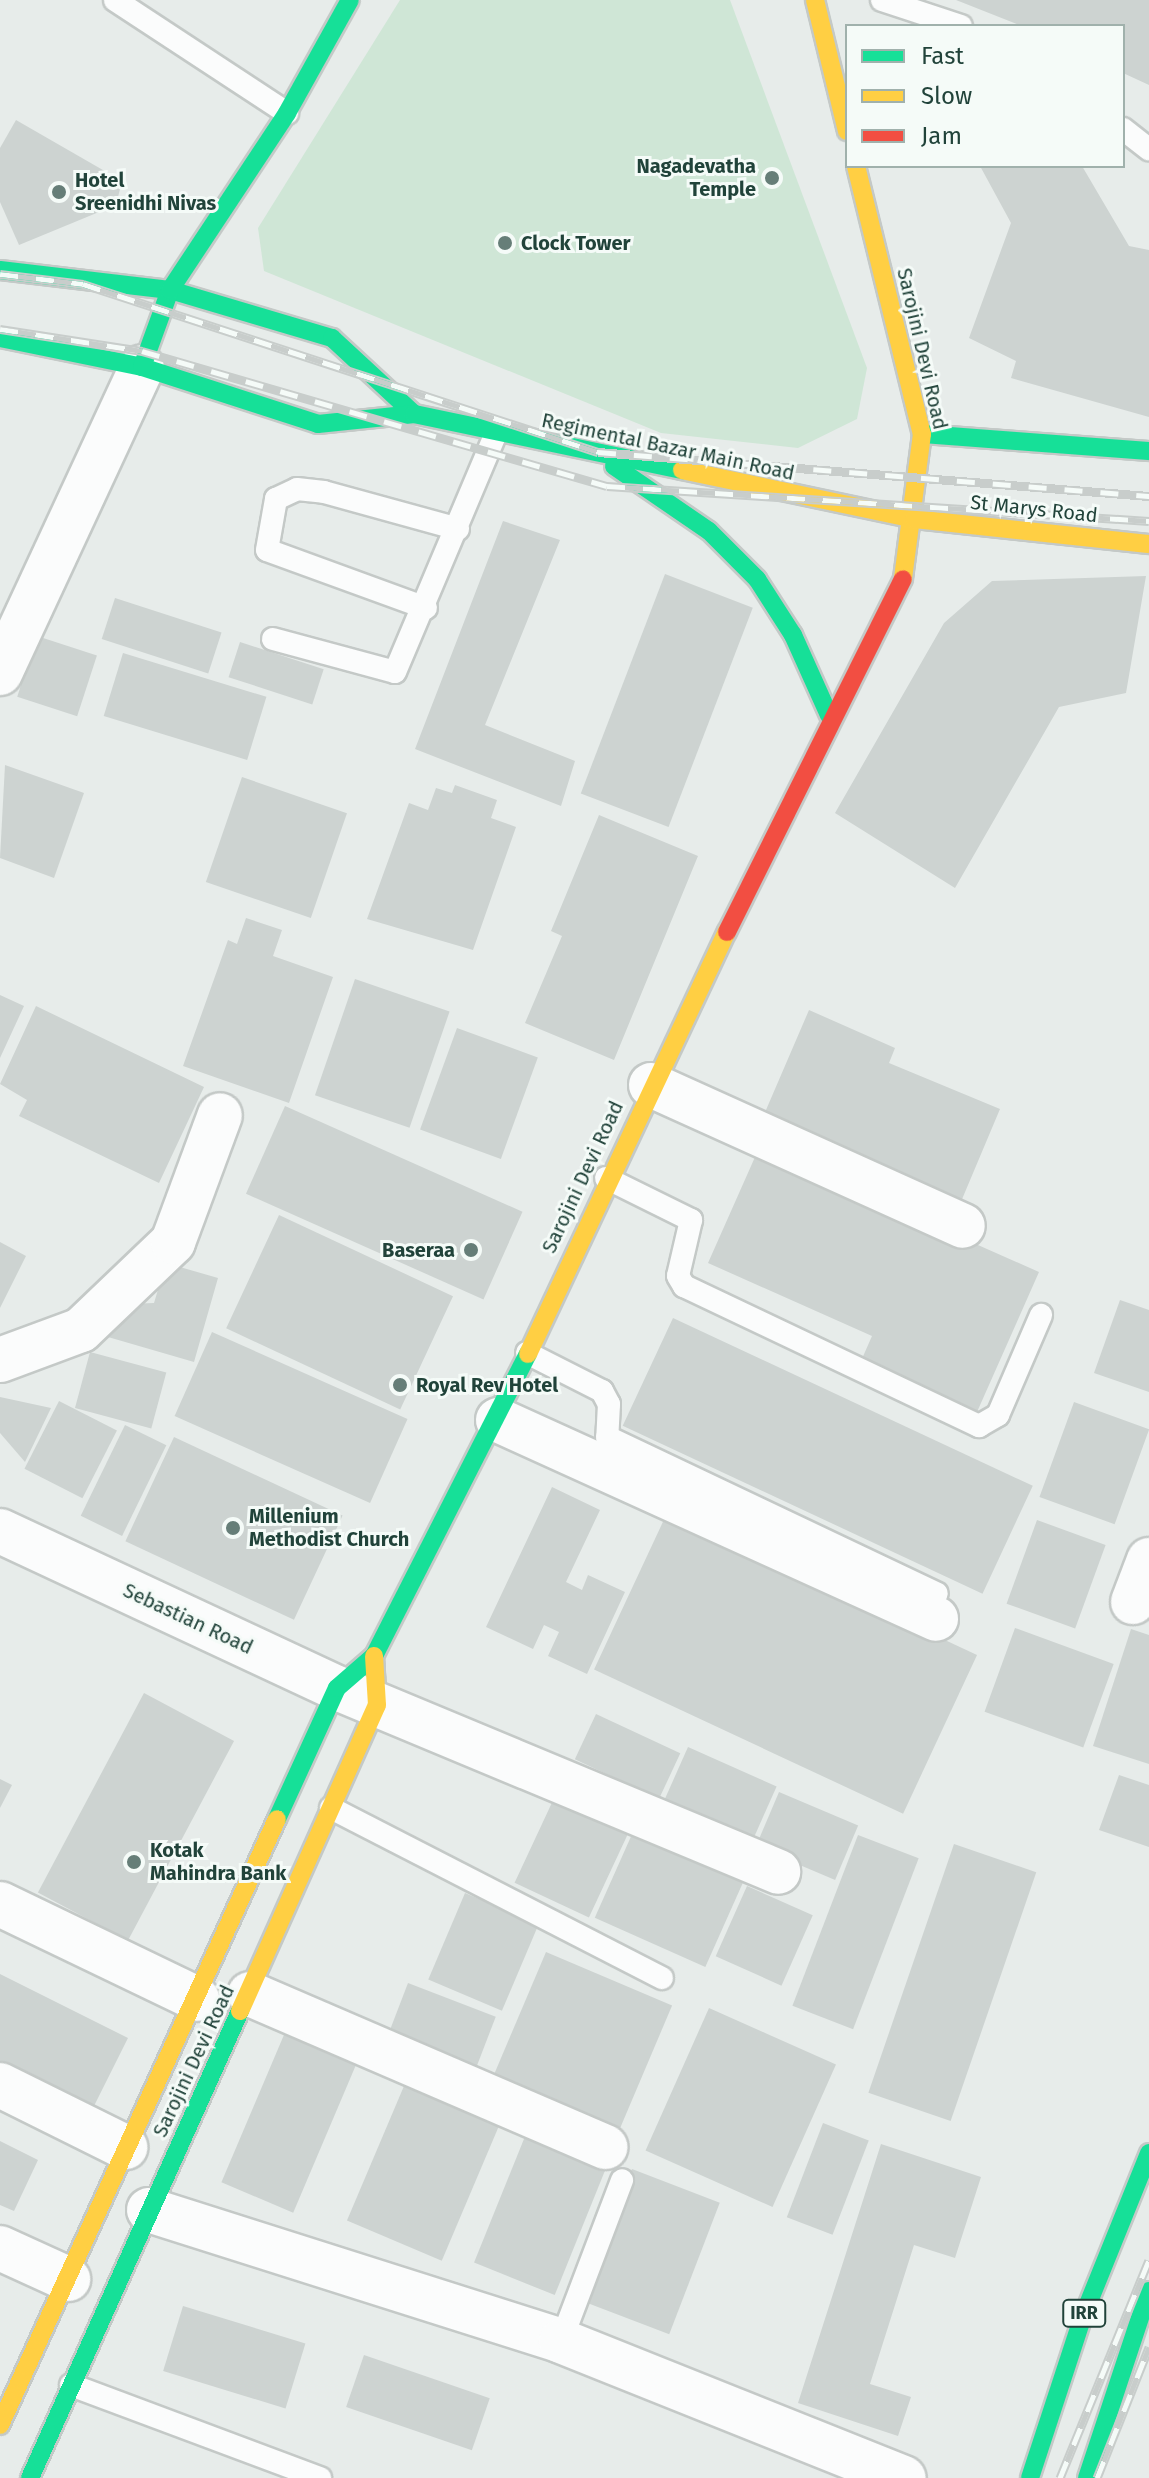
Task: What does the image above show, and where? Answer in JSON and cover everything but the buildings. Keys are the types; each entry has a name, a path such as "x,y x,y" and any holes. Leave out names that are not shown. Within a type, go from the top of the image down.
{"main road":[{"path":"142,367 170,290 287,113 350,0"},
{"path":"815,1 845,123"},
{"name":"Sarojini Devi Road","path":"0,2425 337,1688 374,1656 498,1420 606,1178 829,715 872,647 905,574 922,434 856,168"},
{"name":"Regimental Bazar Main Road","path":"0,270 170,290 332,338 414,414"},
{"name":"Regimental Bazar Main Road","path":"0,338 142,367 318,424 414,414 599,456 914,519"},
{"path":"922,434 1149,451"},
{"path":"599,456 709,531 757,579 793,635 829,715"},
{"name":"St Marys Road","path":"914,519 1149,544"},
{"name":"Sarojini Devi Road","path":"30,2478 149,2210 250,1994 377,1705 374,1656"},
{"name":"IRR","path":"1030,2478 1082,2319 1149,2153"},
{"name":"IRR","path":"1087,2478 1149,2291"}],"street":[{"path":"0,673 142,367"},
{"path":"651,1085 963,1226"},
{"path":"0,1360 81,1330 173,1242 220,1115"},
{"path":"498,1420 937,1607"},
{"name":"Sebastian Road","path":"0,1531 337,1688 778,1872"},
{"path":"1133,1602 1149,1560"},
{"path":"0,1904 197,1999"},
{"path":"250,1994 614,2164"},
{"path":"0,2085 125,2147"},
{"path":"149,2210 561,2341 904,2478"},
{"path":"0,2248 68,2279"}],"lane":[{"path":"115,0 287,113"},
{"path":"815,1 843,0"},
{"path":"882,0 955,24"},
{"path":"1125,131 1149,149"},
{"path":"273,639 395,672 426,608 496,433"},
{"path":"426,608 267,550 276,499 297,489 324,492 458,529"},
{"path":"606,1178 686,1215 678,1276 684,1286 979,1426 998,1415 1041,1315"},
{"path":"527,1353 602,1391 609,1404 607,1437 937,1607"},
{"path":"331,1808 662,1978"},
{"path":"561,2341 614,2164"},
{"path":"71,2385 320,2478"}],"green space":[{"path":"400,0 730,0 867,368 857,419 798,448 661,433 264,271 258,228"}],"railway":[{"path":"0,274 83,284 598,452 1149,496"},
{"path":"0,329 142,351 607,486 1149,521"},
{"path":"1060,2478 1149,2260"},
{"path":"1097,2478 1149,2347"}],"traffic: fast":[{"path":"142,367 170,290 287,113 350,0"},
{"path":"0,270 170,290 332,338 414,414"},
{"path":"0,338 142,367 318,424 414,414 682,470"},
{"path":"922,434 1149,451"},
{"path":"614,466 709,531 757,579 793,635 829,715"},
{"path":"277,1819 337,1688 374,1656 528,1354"},
{"path":"30,2478 240,2011"},
{"path":"1030,2478 1082,2319 1149,2153"},
{"path":"1087,2478 1149,2291"}],"traffic: slow":[{"path":"815,0 845,123"},
{"path":"856,168 922,434 903,579"},
{"path":"682,470 914,519 1149,544"},
{"path":"528,1354 727,932"},
{"path":"240,2011 377,1705 374,1656"},
{"path":"0,2425 277,1819"}],"traffic: jam":[{"path":"727,932 903,579"}],"place":[{"name":"Nagadevatha Temple","path":"772,178"},
{"name":"Hotel Sreenidhi Nivas","path":"59,192"},
{"name":"Clock Tower","path":"505,243"},
{"name":"Baseraa","path":"471,1250"},
{"name":"Royal Rev Hotel","path":"400,1385"},
{"name":"Millenium Methodist Church","path":"233,1528"},
{"name":"Kotak Mahindra Bank","path":"134,1862"}]}
